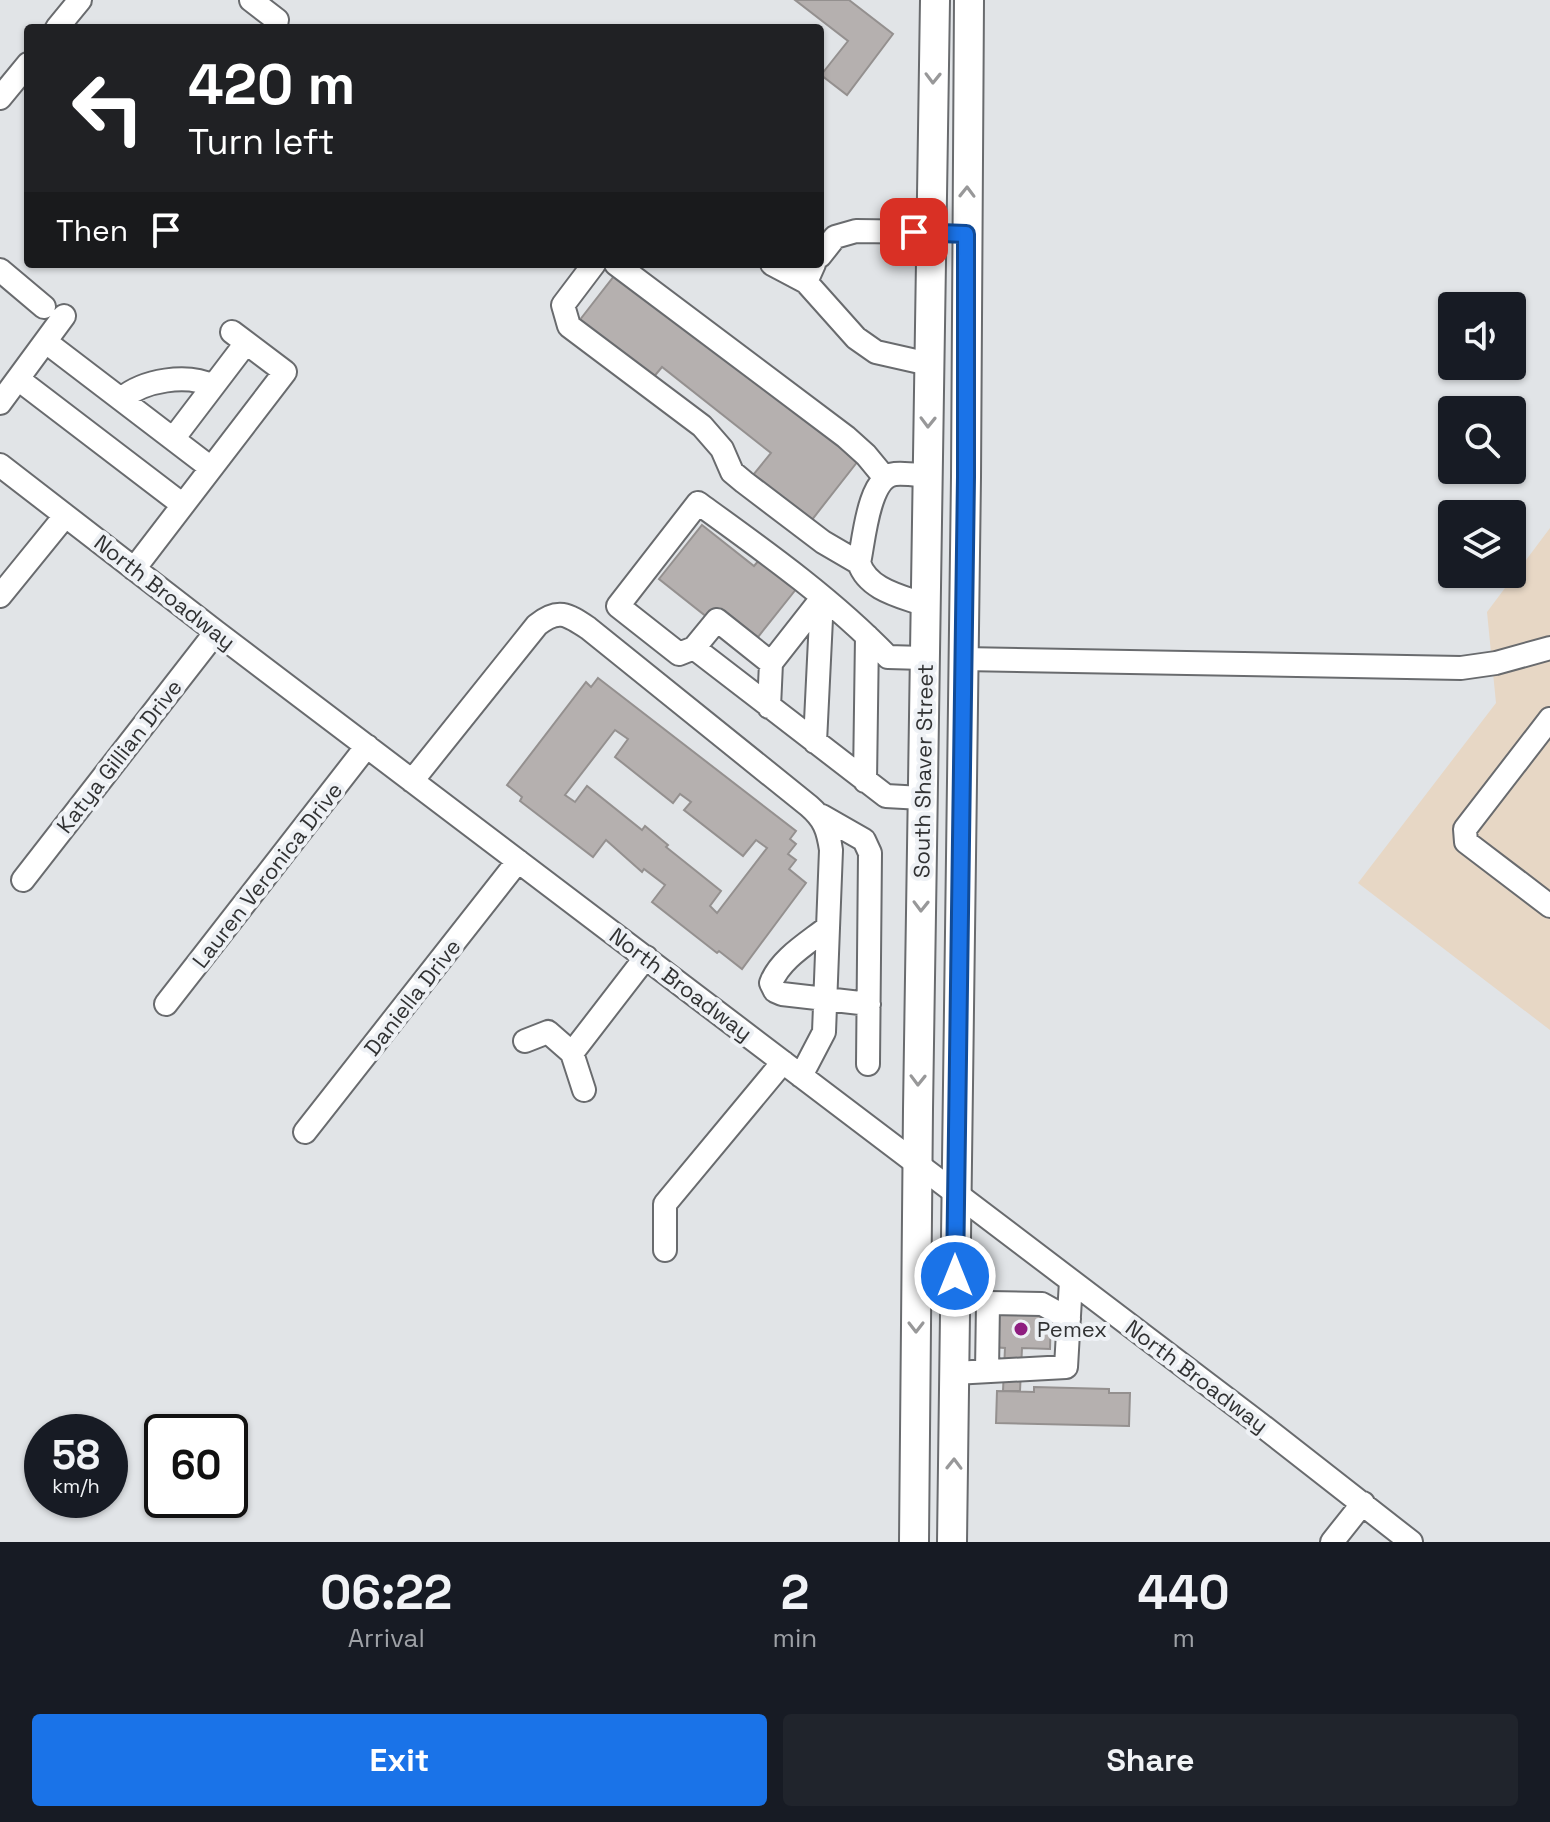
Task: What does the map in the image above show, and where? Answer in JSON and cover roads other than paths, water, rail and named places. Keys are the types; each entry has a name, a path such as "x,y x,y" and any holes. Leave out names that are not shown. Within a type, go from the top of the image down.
{"main road":[{"name":"South Shaver Street","path":"914,1542 935,0"},
{"name":"South Shaver Street","path":"952,1542 969,0"},
{"path":"931,232 966,234"},
{"path":"927,476 966,477"},
{"path":"924,658 963,659"},
{"path":"914,1506 953,1508"}],"street":[{"path":"60,24 80,0"},
{"path":"251,0 277,20"},
{"path":"0,98 24,69"},
{"path":"824,251 835,237 856,231 931,232"},
{"path":"591,268 563,305 569,326 702,426 722,449 732,472 744,482 823,542 859,563"},
{"path":"621,268 846,437 885,478"},
{"path":"789,268 810,273 856,338 876,352 929,364"},
{"path":"0,270 54,312 46,342 0,403"},
{"path":"134,569 285,372 239,338 213,386 173,439"},
{"path":"46,342 211,468"},
{"path":"18,379 183,505"},
{"path":"121,399 138,387 185,379 201,380 213,386"},
{"name":"North Broadway","path":"0,465 1411,1542"},
{"path":"925,605 879,587 863,574 859,563 874,491 893,474 927,476"},
{"path":"771,663 717,620 694,648 679,654 618,606 698,503 822,598 888,657 924,658"},
{"path":"0,596 65,516"},
{"path":"769,707 771,663 822,598"},
{"path":"815,742 822,598"},
{"path":"412,781 537,625 550,615 561,614 588,628 822,816 864,840 870,853 868,1064"},
{"name":"Katya Gillian Drive","path":"23,880 216,632"},
{"path":"865,781 867,636"},
{"path":"694,648 886,796 922,798"},
{"path":"963,659 1461,668 1496,663 1550,648"},
{"path":"1550,719 1465,829 1466,842 1550,906"},
{"name":"Lauren Veronica Drive","path":"166,1004 367,746"},
{"path":"801,1076 824,1032 831,850 822,816"},
{"name":"Daniella Drive","path":"305,1132 518,861"},
{"path":"828,927 782,965 771,983 775,991 869,1004"},
{"path":"572,1053 646,957"},
{"path":"525,1041 548,1032 572,1053 584,1090"},
{"path":"665,1250 665,1204 783,1062"},
{"path":"954,1373 1066,1367 1071,1281"},
{"path":"987,1371 988,1303 1042,1304 1069,1319"},
{"path":"1332,1542 1363,1503"}],"place":[{"name":"Pemex","path":"1021,1329"}]}
